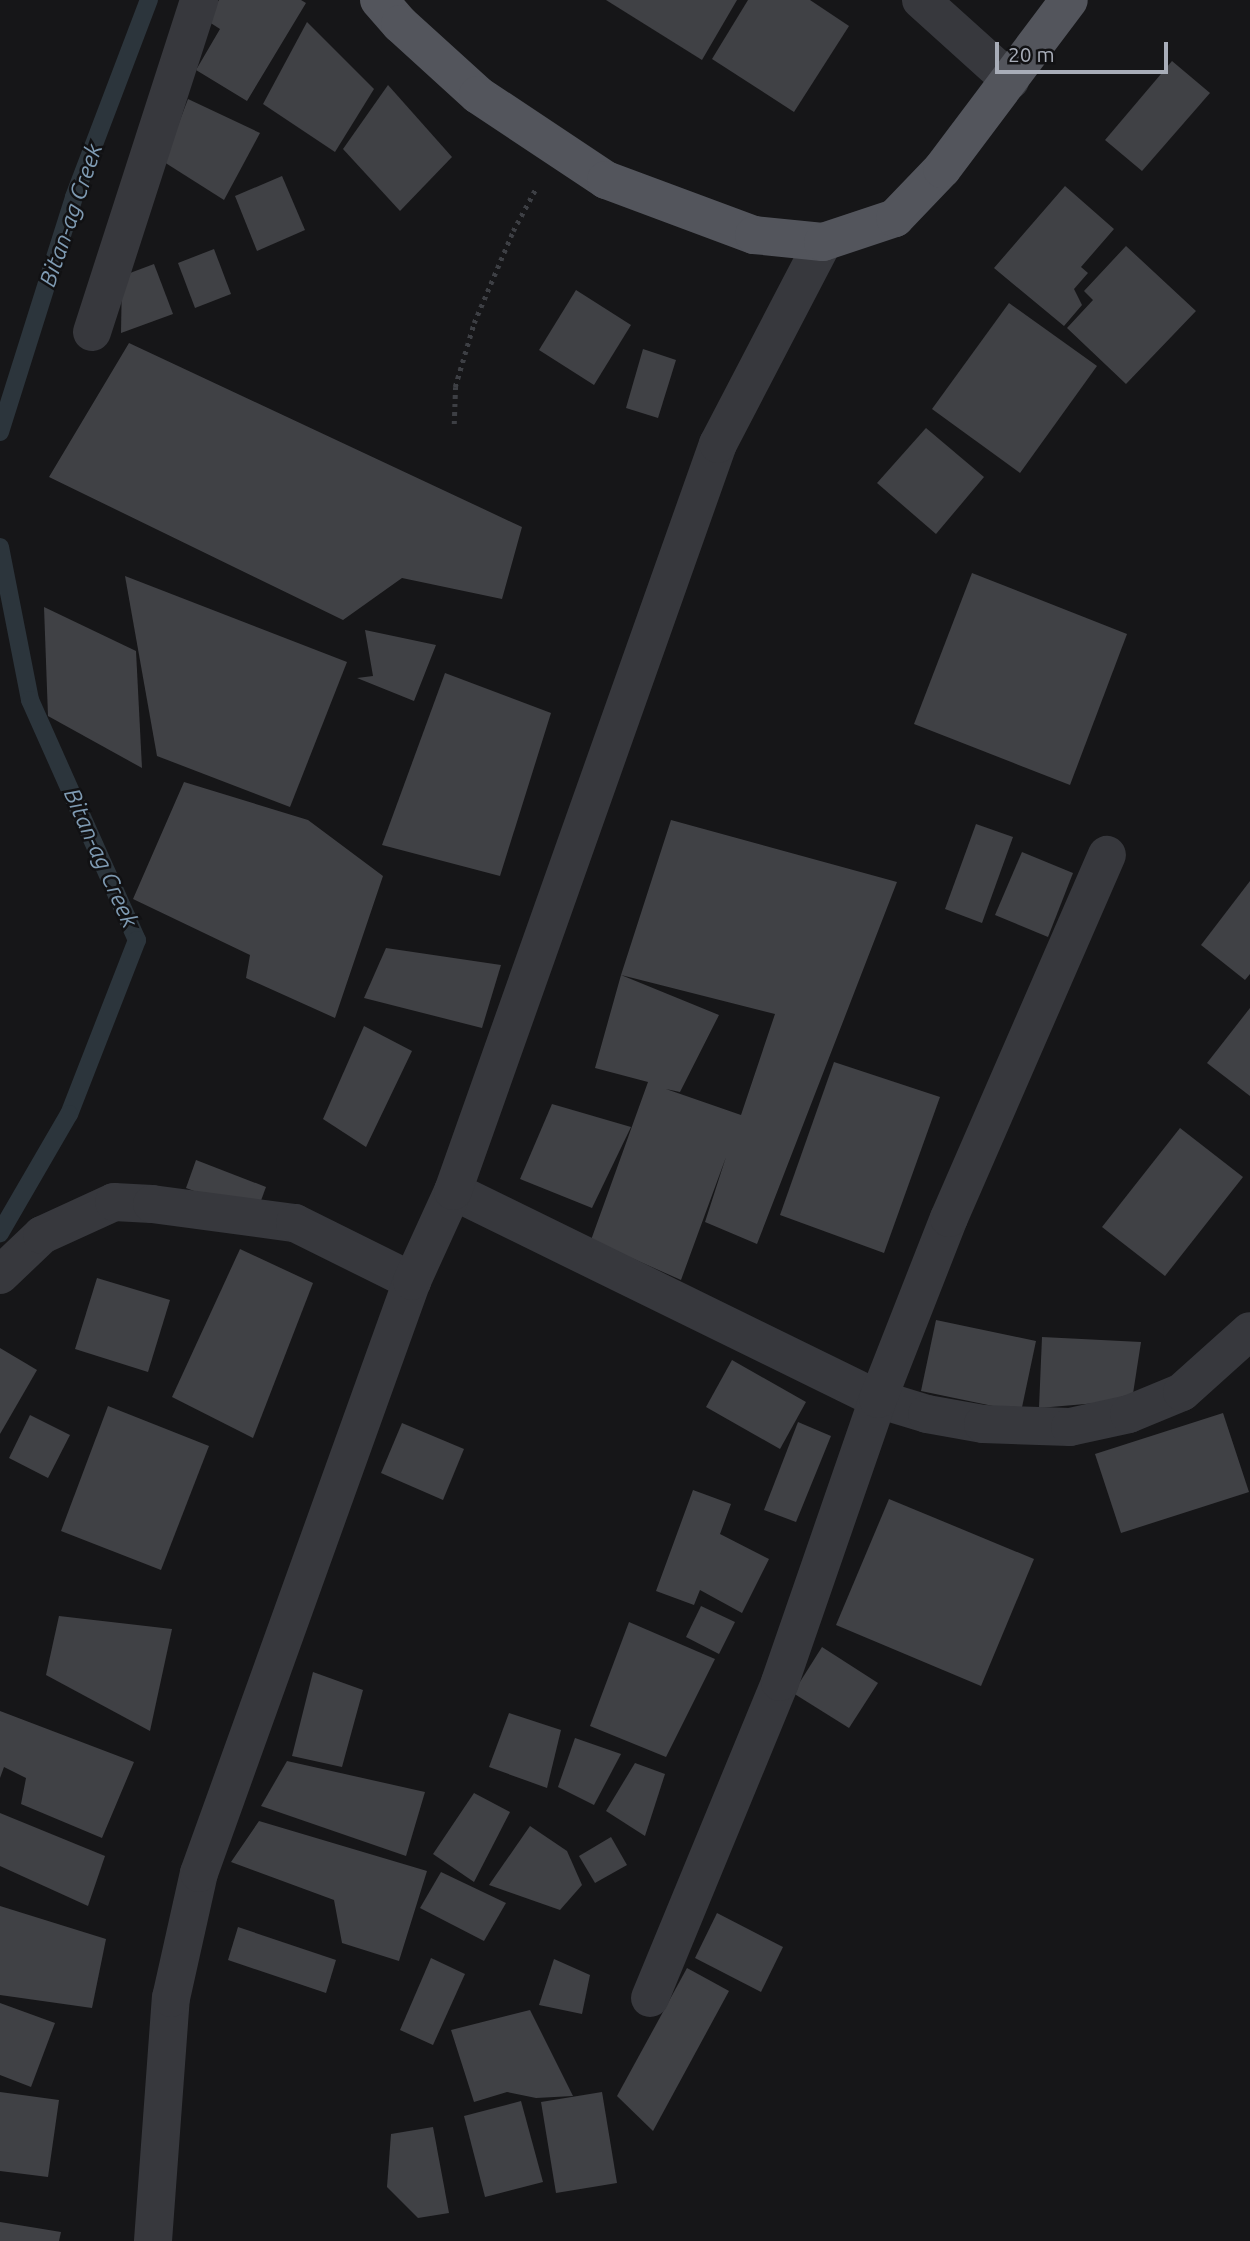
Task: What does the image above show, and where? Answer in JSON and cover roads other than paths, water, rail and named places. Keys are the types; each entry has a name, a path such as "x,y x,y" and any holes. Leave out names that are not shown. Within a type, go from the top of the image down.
{"main road":[{"path":"379,0 400,24 478,95 606,180 754,235 823,242 895,218 942,169 977,118 1010,80 1069,0"}],"street":[{"path":"92,332 198,0"},
{"path":"921,0 1010,80"},
{"path":"153,2241 171,1998 199,1873 412,1281 453,1191 718,444 823,242"},
{"path":"650,1998 780,1682 878,1399 950,1218 1107,855"},
{"path":"453,1191 878,1399 927,1414 983,1424 1070,1427 1129,1414 1182,1392 1250,1331"},
{"path":"0,1275 42,1235 114,1202 152,1204 295,1223 412,1281"}],"waterway":[{"name":"Bitan-ag Creek","path":"0,432 74,197 149,0"},
{"name":"Bitan-ag Creek","path":"0,547 30,700 137,940 69,1114 0,1233"}]}
